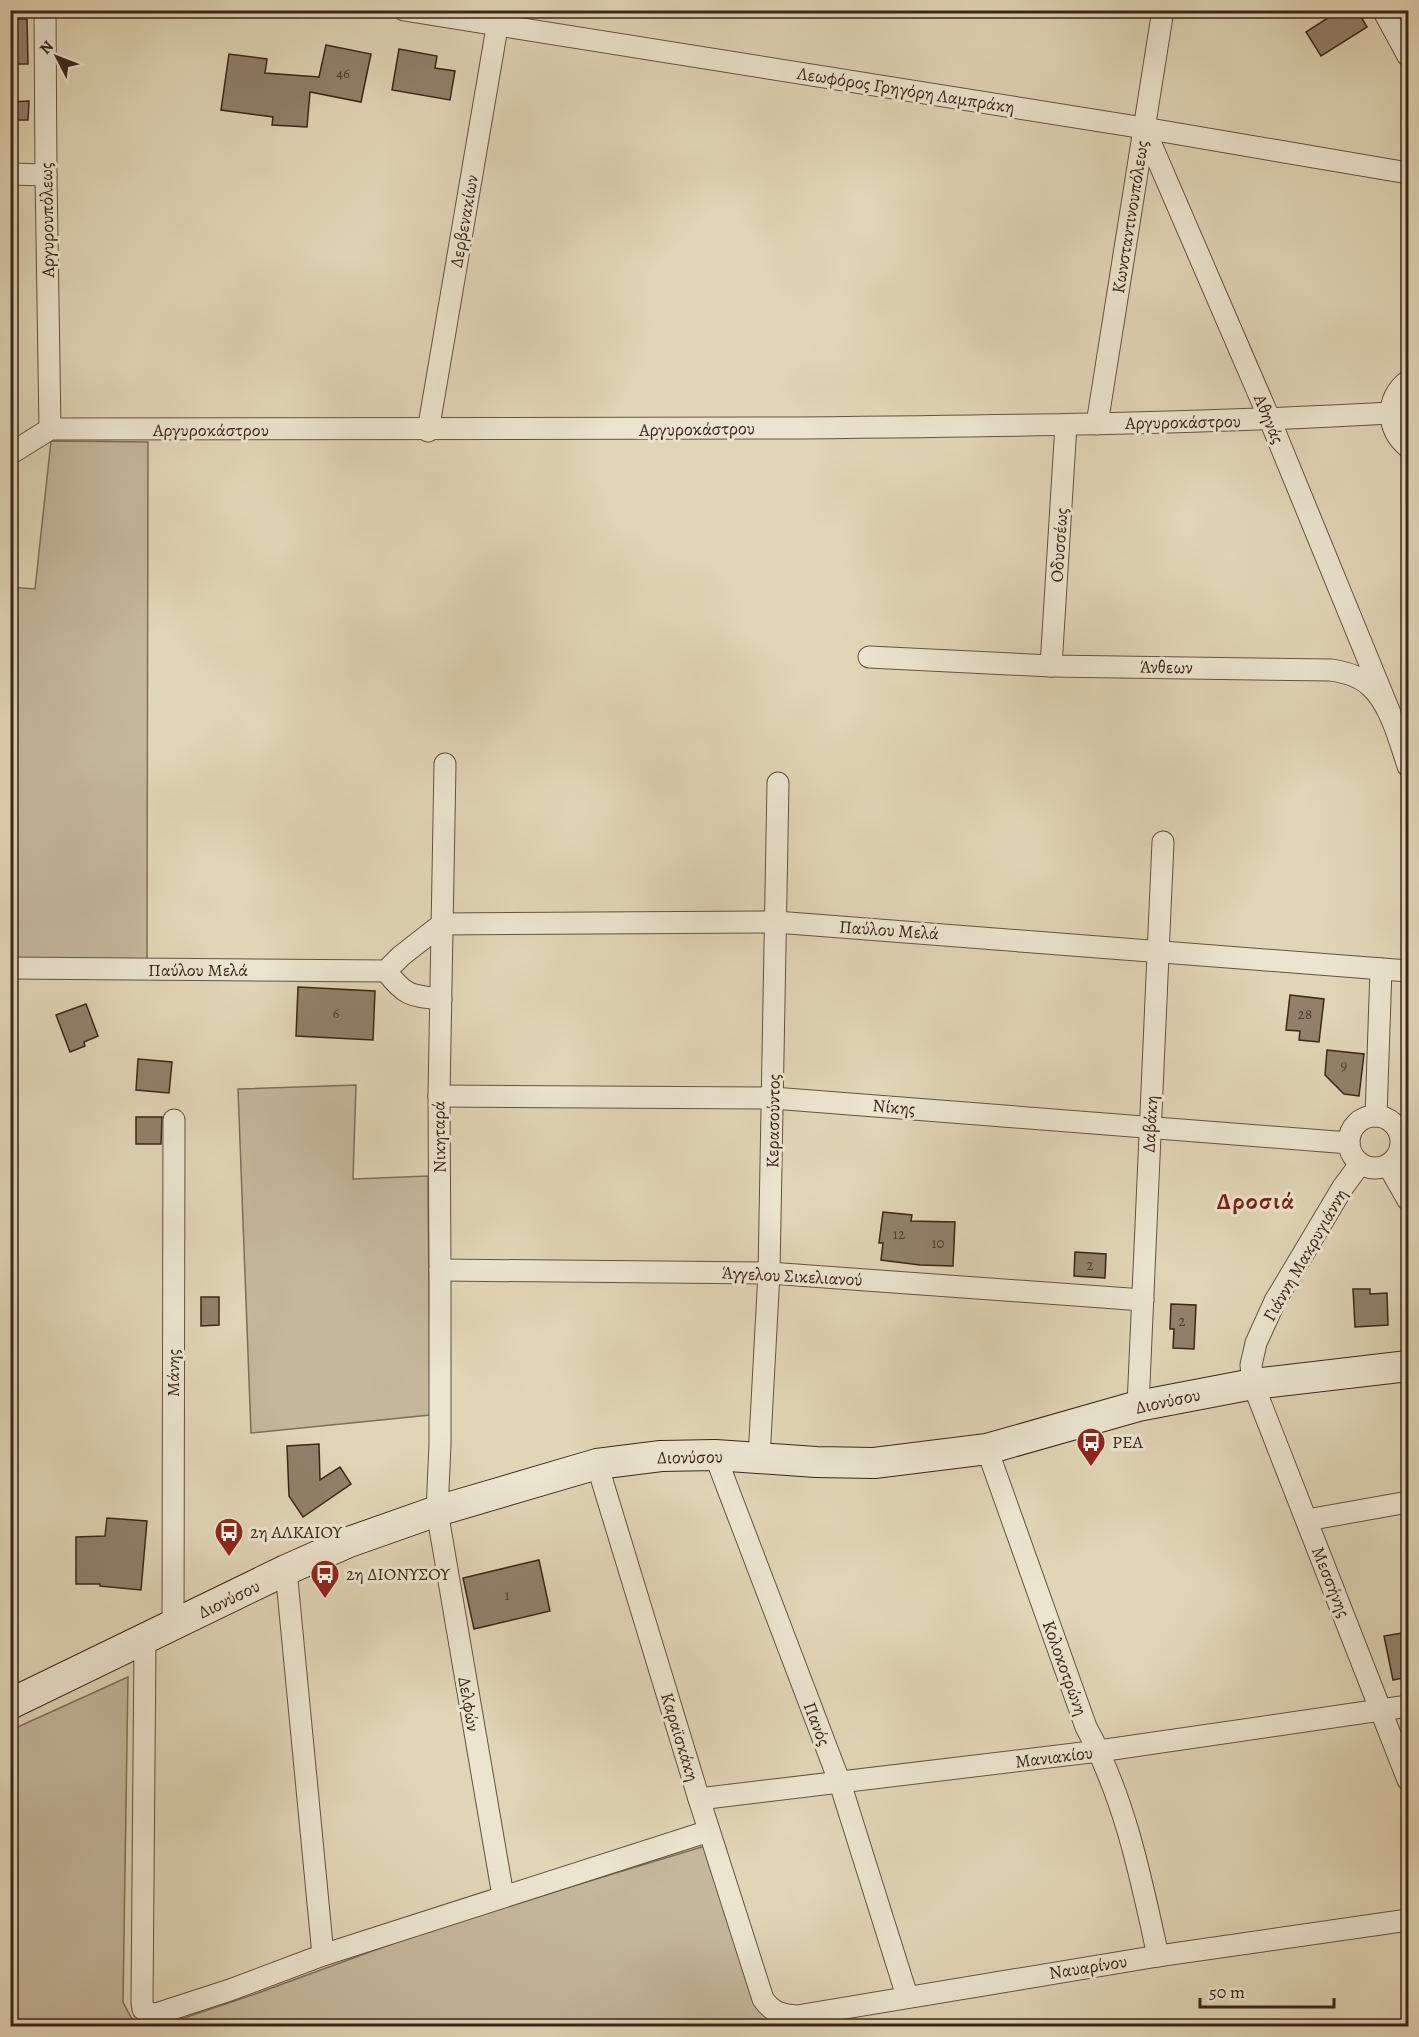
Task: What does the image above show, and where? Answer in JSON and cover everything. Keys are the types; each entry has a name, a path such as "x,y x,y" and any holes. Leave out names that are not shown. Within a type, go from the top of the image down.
{"main road":[{"name":"Διονύσου","path":"10,1704 173,1627 286,1570 349,1542 437,1511 597,1464 661,1456 715,1455 874,1463 987,1449 1138,1406 1253,1384 1408,1366"}],"street":[{"name":"Αργυρουπόλεως","path":"45,10 50,429"},
{"name":"Λεωφόρος Γρηγόρη Λαμπράκη","path":"404,10 499,18 1408,173"},
{"name":"Κωνσταντινουπόλεως","path":"1097,424 1163,10"},
{"path":"1383,10 1408,56"},
{"name":"Δερβενακίων","path":"428,431 499,18"},
{"name":"Αθηνάς","path":"1144,128 1269,420 1390,713"},
{"path":"10,174 46,175"},
{"path":"1408,381 1398,391 1391,413 1396,434 1408,447"},
{"name":"Αργυροκάστρου","path":"50,429 428,431 1066,425 1269,420 1391,413"},
{"name":"Οδυσσέως","path":"1051,666 1066,425"},
{"path":"10,454 50,429"},
{"name":"Άνθεων","path":"869,657 1051,666 1332,670 1345,673 1370,686 1390,713 1408,766"},
{"name":"Νικηταρά","path":"437,1511 440,1445 439,1096 445,764"},
{"name":"Κερασούντος","path":"759,1458 769,1273 778,783"},
{"name":"Δαβάκη","path":"1138,1406 1163,842"},
{"name":"Παύλου Μελά","path":"442,924 776,922 1408,971"},
{"path":"441,999 413,996 397,986 386,971 401,956 442,924"},
{"name":"Παύλου Μελά","path":"10,968 386,971"},
{"path":"1376,1116 1381,969"},
{"name":"Νίκης","path":"439,1096 773,1098 1349,1143"},
{"path":"1376,1116 1385,1117 1398,1127 1405,1144 1395,1160 1388,1165 1374,1168 1360,1164 1350,1151 1349,1143 1350,1134 1360,1120 1376,1116"},
{"name":"Μάνης","path":"173,1627 174,1120"},
{"name":"Γιάννη Μακρυγιάννη","path":"1253,1384 1251,1365 1257,1343 1275,1300 1343,1187 1360,1164"},
{"path":"1388,1165 1408,1200"},
{"name":"Άγγελου Σικελιανού","path":"440,1270 769,1273 1143,1300"},
{"name":"Μεσσήνης","path":"1253,1384 1408,1780"},
{"name":"Κολοκοτρώνη","path":"987,1449 1086,1727 1112,1784 1138,1867 1158,1956"},
{"name":"Πανός","path":"715,1455 840,1783 907,1996"},
{"name":"Καραϊσκάκη","path":"597,1464 709,1831 763,1999 769,2008"},
{"path":"1307,1520 1408,1502"},
{"name":"Δελφών","path":"437,1511 503,1896"},
{"path":"286,1570 323,1955"},
{"path":"145,1640 143,2010 153,2015 230,1990 323,1955 709,1831"},
{"name":"Μανιακίου","path":"699,1799 1099,1752 1408,1706"},
{"name":"Ναυαρίνου","path":"769,2008 781,2014 797,2016 1158,1956 1408,1920"}],"shaded area":[{"path":"51,441 148,442 147,959 11,959 10,587 35,589"},
{"path":"356,1085 353,1179 428,1176 430,1415 251,1433 238,1089"},
{"path":"128,1677 123,2002 134,2023 146,2026 11,2026 11,1730"},
{"path":"705,1846 766,2015 780,2026 160,2026 258,1993 435,1928"}],"building":[{"path":"1340,10 1357,10 1367,27 1321,56 1306,32"},
{"path":"10,19 27,19 28,64 10,64"},
{"path":"326,45 371,54 361,102 310,92 307,127 272,125 273,117 221,110 229,54 267,59 265,73 319,77"},
{"path":"399,49 437,56 435,68 455,71 450,100 392,90"},
{"path":"29,101 28,120 10,120 10,102"},
{"path":"298,987 375,991 373,1040 296,1036"},
{"path":"1290,995 1324,999 1319,1042 1299,1040 1300,1031 1286,1030"},
{"path":"86,1004 98,1036 84,1042 85,1046 70,1052 56,1015"},
{"path":"1327,1050 1364,1054 1359,1096 1344,1094 1325,1075"},
{"path":"138,1059 172,1062 169,1093 136,1090"},
{"path":"136,1117 162,1117 161,1144 136,1144"},
{"path":"883,1212 912,1215 911,1221 955,1222 953,1266 881,1260 883,1243 879,1243"},
{"path":"1075,1252 1106,1254 1105,1278 1074,1276"},
{"path":"1353,1289 1370,1289 1370,1294 1387,1293 1388,1325 1355,1327"},
{"path":"201,1297 219,1297 219,1325 201,1326"},
{"path":"1171,1304 1196,1305 1194,1349 1173,1348 1174,1329 1170,1329"},
{"path":"319,1444 320,1480 340,1467 351,1484 303,1517 289,1496 287,1446"},
{"path":"107,1518 147,1521 141,1590 100,1586 100,1584 76,1584 76,1537 105,1536"},
{"path":"539,1560 550,1611 474,1629 463,1578"},
{"path":"1408,1632 1408,1677 1393,1680 1384,1636"}],"place":[{"name":"ΡΕΑ","path":"1091,1468"},
{"name":"2η ΑΛΚΑΙΟΥ","path":"229,1558"},
{"name":"2η ΔΙΟΝΥΣΟΥ","path":"325,1600"}],"district":[{"name":"Δροσιά","path":"1256,1201"}]}
